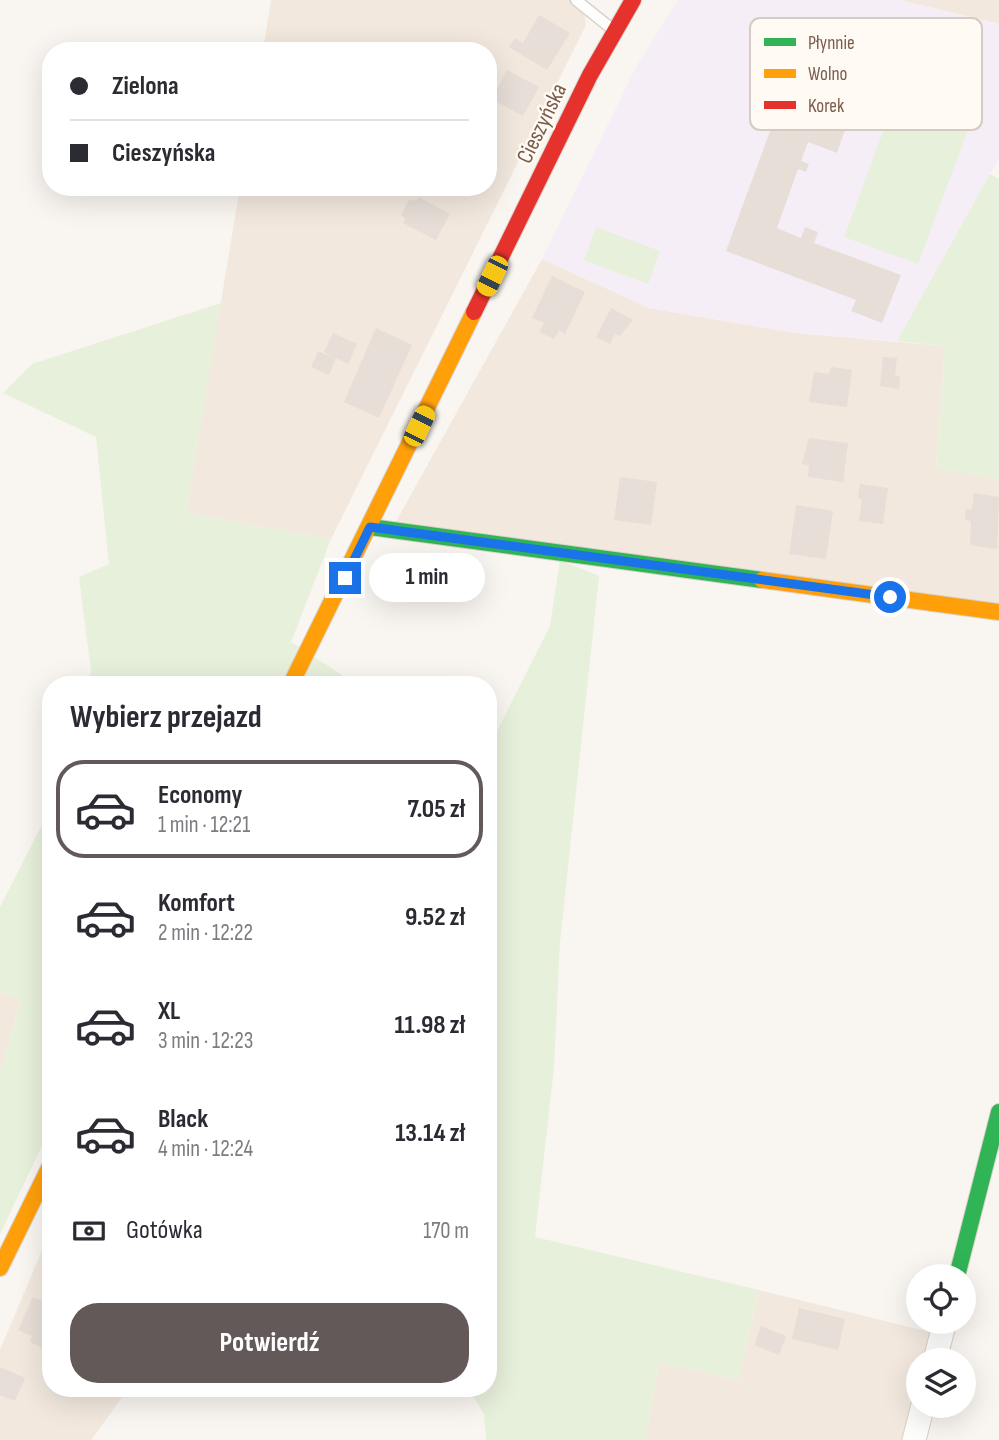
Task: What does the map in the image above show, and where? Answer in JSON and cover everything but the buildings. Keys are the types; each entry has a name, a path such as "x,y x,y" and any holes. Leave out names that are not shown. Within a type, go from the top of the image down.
{"street":[{"name":"Cieszyńska","path":"295,676 590,75 634,0"},
{"path":"370,527 999,612"},
{"path":"960,1264 999,1112"},
{"path":"0,1268 42,1182"},
{"path":"914,1440 920,1418"}],"lane":[{"path":"576,0 614,31"}],"shaded area":[{"path":"271,0 582,0 586,25 331,539 186,513 239,196 497,196 497,42 264,42"},
{"path":"678,0 900,0 974,18 750,18 750,130 982,130 982,20 999,24 999,158 897,341 795,333 649,308 542,259 637,65"},
{"path":"900,0 999,0 999,24"},
{"path":"542,259 649,308 795,333 945,346 936,468 999,479 999,613 388,536"},
{"path":"0,992 21,999 0,1074"},
{"path":"42,1250 42,1397 122,1397 91,1440 0,1440 0,1350"},
{"path":"759,1290 906,1326 906,1334 930,1334 926,1348 906,1348 906,1418 909,1418 903,1440 645,1440 659,1363 738,1380"}],"green space":[{"path":"884,130 968,130 918,264 844,237"},
{"path":"990,174 999,179 999,479 936,469 945,346 897,341"},
{"path":"596,227 660,251 648,284 584,260"},
{"path":"221,303 186,513 331,539 291,642 342,676 90,676 79,577 109,564 96,437 3,393 32,364"},
{"path":"560,560 599,576 560,942 554,1067 535,1237 759,1290 738,1380 659,1363 645,1440 486,1440 484,1414 474,1397 497,1397 497,731 550,626"},
{"path":"42,825 42,1146 0,1234 0,1074 21,999 0,992 0,907"}],"traffic: fast":[{"path":"370,527 762,580"},
{"path":"960,1264 999,1112"}],"traffic: slow":[{"path":"295,676 474,312"},
{"path":"762,580 999,612"},
{"path":"0,1268 42,1182"}],"traffic: jam":[{"path":"474,312 590,75 633,0"}],"route":[{"path":"345,578 370,527 890,597"}]}
